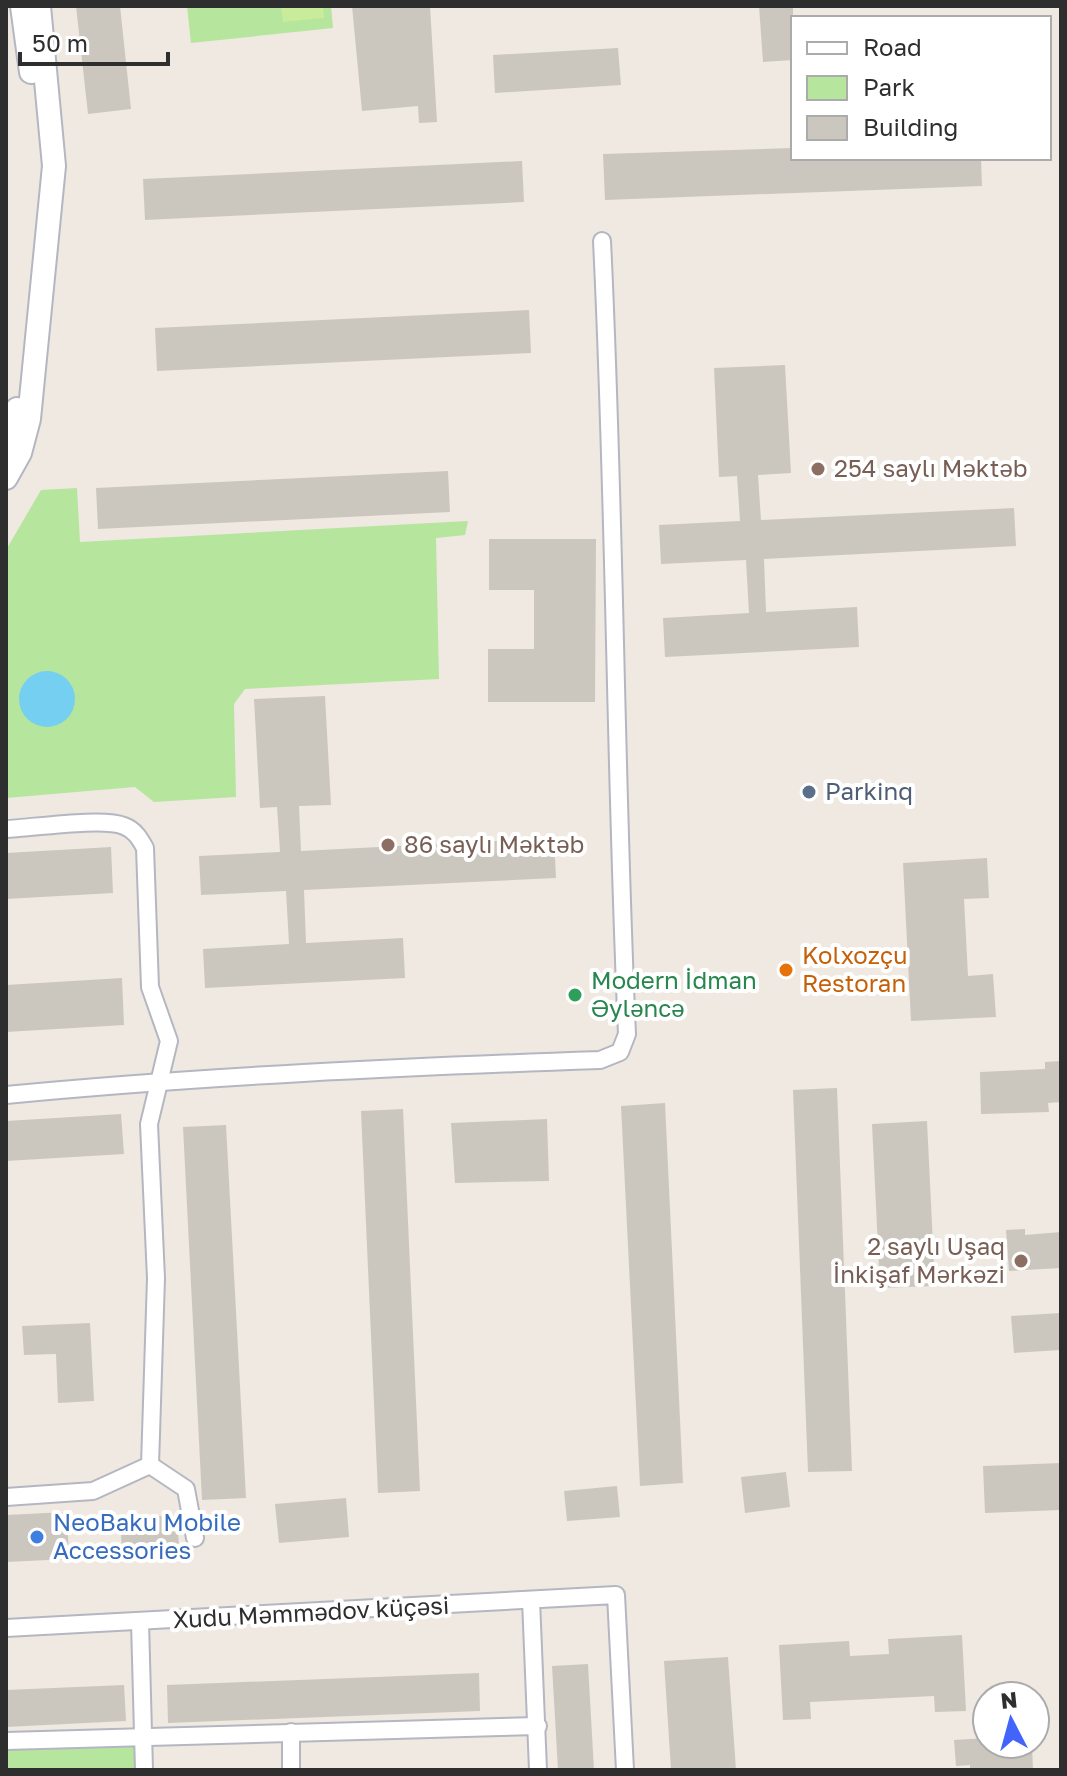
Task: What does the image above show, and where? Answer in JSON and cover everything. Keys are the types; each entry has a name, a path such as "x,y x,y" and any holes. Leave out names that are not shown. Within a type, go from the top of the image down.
{"main road":[{"path":"22,6 46,146"},
{"path":"6,478 21,379 46,146 39,6"}],"street":[{"path":"6,1095 160,1080 600,1060 613,1057 625,1044 613,462 602,241"},
{"path":"6,829 113,823 133,830 145,848 150,987 169,1041 149,1124 156,1278 150,1465"},
{"path":"6,1497 93,1491 150,1465"},
{"path":"150,1465 186,1489 195,1538"},
{"name":"Xudu Məmmədov küçəsi","path":"6,1628 616,1595 625,1770"},
{"path":"531,1600 538,1770"},
{"path":"140,1622 144,1770"},
{"path":"6,1741 538,1726"},
{"path":"291,1732 291,1770"}],"green space":[{"path":"187,6 331,6 333,28 191,43"},
{"path":"281,6 323,6 324,18 283,22"},
{"path":"77,488 80,542 468,521 465,535 436,538 439,679 245,689 234,704 236,797 154,802 135,787 6,798 6,550 41,490"},
{"path":"134,1740 134,1770 6,1770 6,1745"}],"water":[{"path":"47,671 67,679 75,699 67,719 47,727 27,719 19,699 27,679"}],"building":[{"path":"76,6 120,6 131,109 88,114"},
{"path":"352,6 430,6 437,122 419,123 418,106 362,111"},
{"path":"759,6 793,6 791,60 763,62"},
{"path":"618,48 621,85 495,93 493,55"},
{"path":"791,148 791,160 981,160 982,186 605,200 603,154"},
{"path":"522,161 524,202 145,220 143,179"},
{"path":"529,310 531,353 157,371 155,328"},
{"path":"785,365 791,473 758,475 761,520 1014,508 1016,546 764,559 766,612 857,607 859,647 665,657 663,618 749,613 746,560 661,564 659,525 740,521 737,476 719,477 714,368"},
{"path":"448,471 450,512 98,529 96,488"},
{"path":"489,539 596,539 595,702 488,702 488,649 534,649 534,590 489,590"},
{"path":"325,696 331,805 299,806 301,851 554,838 556,878 304,890 306,943 403,938 405,978 205,988 203,949 289,944 286,891 201,895 199,856 280,852 277,807 260,808 254,699"},
{"path":"111,847 113,893 6,899 6,853"},
{"path":"987,858 989,898 964,899 968,976 993,974 996,1017 911,1021 903,863"},
{"path":"122,978 124,1025 6,1032 6,985"},
{"path":"1061,1061 1061,1102 1048,1103 1049,1112 981,1114 980,1072 1045,1069 1045,1062"},
{"path":"837,1088 852,1471 808,1472 793,1090"},
{"path":"665,1103 683,1483 640,1486 621,1106"},
{"path":"403,1109 420,1491 378,1493 361,1111"},
{"path":"121,1114 124,1154 6,1161 6,1121"},
{"path":"547,1119 549,1181 455,1183 451,1123"},
{"path":"927,1121 935,1286 880,1288 872,1124"},
{"path":"226,1125 246,1498 202,1500 183,1127"},
{"path":"1025,1229 1025,1235 1061,1232 1061,1268 1009,1271 1006,1230"},
{"path":"1061,1313 1061,1350 1014,1353 1011,1316"},
{"path":"90,1323 94,1401 58,1403 56,1354 24,1355 22,1326"},
{"path":"1061,1463 1061,1510 985,1513 983,1466"},
{"path":"786,1472 790,1507 745,1513 741,1477"},
{"path":"617,1486 620,1517 567,1521 564,1491"},
{"path":"346,1498 349,1537 279,1543 275,1504"},
{"name":"NeoBaku Mobile Accessories","path":"67,1512 69,1559 6,1562 6,1515"},
{"path":"177,1515 179,1547 122,1550 120,1518"},
{"path":"962,1635 966,1711 935,1712 934,1696 810,1702 811,1719 783,1720 779,1645 849,1641 850,1656 889,1654 888,1639"},
{"path":"728,1657 736,1770 671,1770 664,1661"},
{"path":"588,1664 594,1770 558,1770 552,1666"},
{"path":"479,1673 480,1711 168,1723 167,1685"},
{"path":"124,1685 126,1721 6,1727 6,1690"},
{"path":"971,1739 971,1760 1033,1760 1033,1770 970,1770 970,1765 956,1766 954,1740"}],"place":[{"name":"254 saylı Məktəb","path":"818,469"},
{"name":"Parkinq","path":"809,792"},
{"name":"86 saylı Məktəb","path":"388,845"},
{"name":"Kolxozçu Restoran","path":"786,970"},
{"name":"Modern İdman Əyləncə","path":"575,995"},
{"name":"2 saylı Uşaq İnkişaf Mərkəzi","path":"1021,1261"},
{"name":"NeoBaku Mobile Accessories","path":"37,1537"}]}
